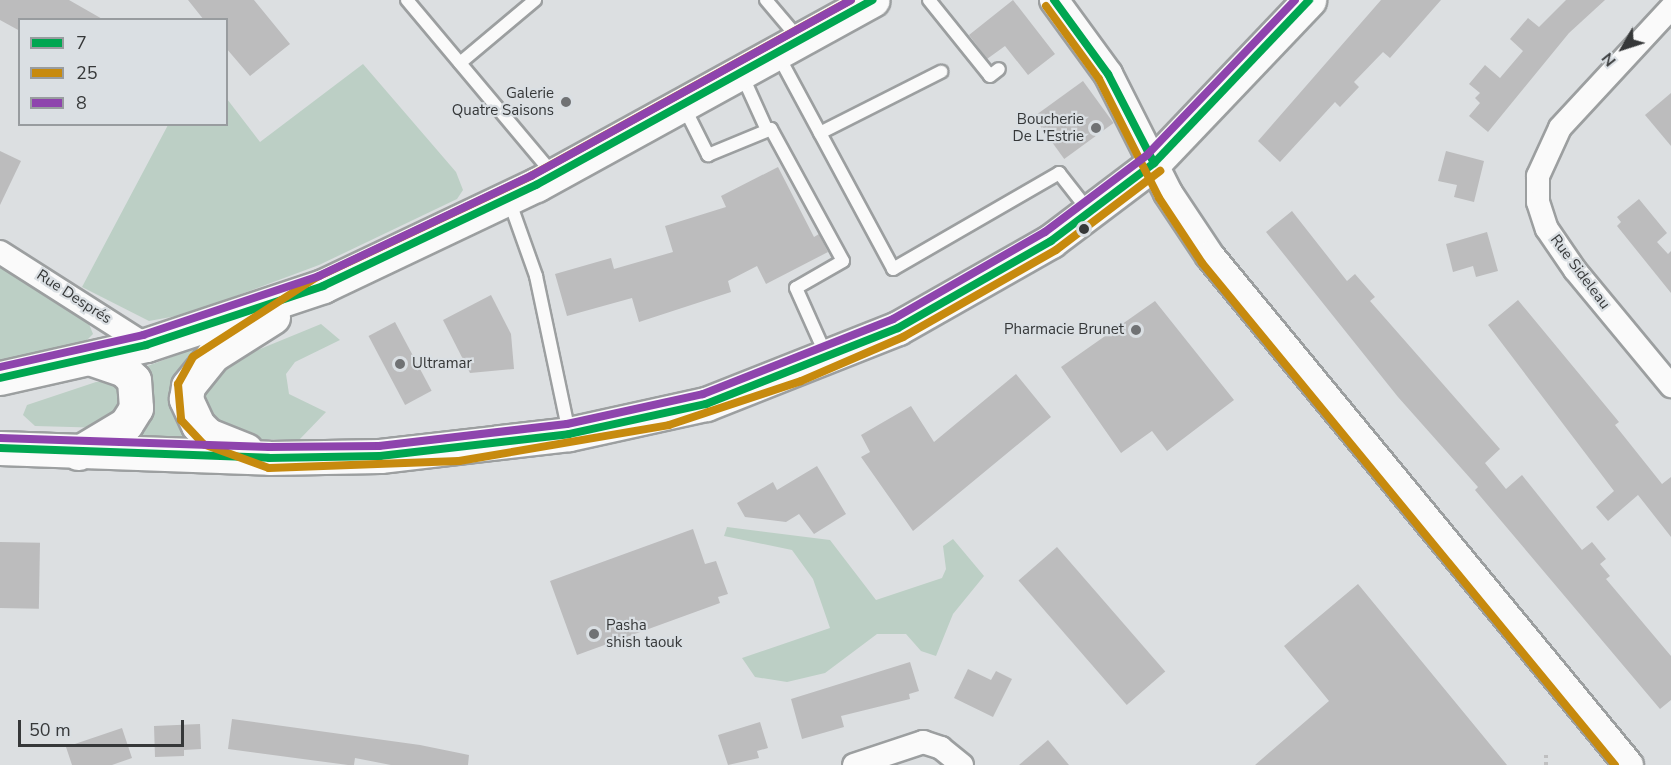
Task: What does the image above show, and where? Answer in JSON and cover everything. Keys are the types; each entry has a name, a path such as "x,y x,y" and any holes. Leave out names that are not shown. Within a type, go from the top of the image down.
{"main road":[{"path":"0,378 146,345 323,286 508,199 684,107 873,0"},
{"path":"0,448 78,453 269,458 447,452 569,434 706,404 828,359 968,291 1090,213 1154,163 1309,0"},
{"path":"269,458 207,435 190,414 188,386 213,355 323,286"},
{"path":"78,453 126,424 136,408 134,380 124,370 92,359"}],"street":[{"path":"1054,0 1108,74 1187,223 1245,303 1629,765"},
{"name":"Rue Sideleau","path":"1671,8 1560,128 1538,176 1538,202 1547,229 1575,270 1671,386"},
{"name":"Rue Després","path":"0,252 146,345"},
{"path":"854,765 923,742 941,748 962,765"}],"lane":[{"path":"407,0 554,175"},
{"path":"460,63 535,0"},
{"path":"766,0 790,48 820,133 893,269 1059,173 1090,213"},
{"path":"929,0 990,76 999,69"},
{"path":"820,133 941,72"},
{"path":"742,75 767,130 843,261 796,288 828,359"},
{"path":"684,107 708,155 767,130"},
{"path":"508,199 538,285 569,434"}],"path":[{"path":"1546,751 1546,765"}],"green space":[{"path":"363,64 456,172 463,190 457,199 319,265 187,314 149,321 82,287 167,126 228,126 228,100 260,142"},
{"path":"0,266 87,319 93,334 84,343 0,362"},
{"path":"321,324 340,340 295,362 286,374 289,394 326,412 299,440 246,439 201,414 200,383 219,366"},
{"path":"212,342 194,356 199,442 123,438 142,368"},
{"path":"96,382 111,382 121,390 127,405 107,428 35,426 23,415 27,405"},
{"path":"727,527 830,540 876,600 942,578 946,569 943,546 953,539 984,576 953,614 936,656 921,651 906,634 877,634 825,673 787,682 755,677 742,658 830,628 813,579 792,550 724,536"}],"building":[{"path":"0,0 69,0 100,18 18,18 18,30 0,20"},
{"path":"188,0 254,0 290,44 250,76 228,50 228,18 202,18"},
{"path":"1013,0 1055,54 1028,75 1005,46 987,59 969,35"},
{"path":"1381,0 1441,0 1390,58 1383,52 1354,82 1359,87 1340,107 1335,102 1280,162 1258,141"},
{"path":"1566,0 1605,0 1569,33 1488,132 1469,116 1480,103 1475,98 1480,93 1469,84 1485,65 1500,78 1523,51 1510,39 1528,18 1539,27"},
{"path":"1083,81 1114,123 1064,159 1034,117"},
{"path":"1671,93 1671,146 1645,115"},
{"path":"0,151 21,161 0,205"},
{"path":"1446,151 1484,161 1474,202 1454,197 1457,185 1438,181"},
{"path":"778,167 814,237 819,234 828,252 766,284 757,266 728,281 731,292 639,322 632,298 567,316 555,274 611,258 614,269 673,252 665,226 726,207 721,196"},
{"path":"1639,199 1667,233 1657,242 1668,254 1671,251 1671,293 1617,226 1621,222 1617,217"},
{"path":"1292,211 1347,281 1355,274 1375,297 1370,301 1500,449 1485,463 1506,489 1522,475 1582,550 1592,542 1606,559 1600,564 1610,576 1606,579 1671,656 1671,700 1660,709 1475,490 1478,487 1398,397 1266,232"},
{"path":"1487,232 1498,271 1476,277 1473,266 1453,272 1446,244"},
{"path":"491,295 511,334 514,369 470,373 443,320"},
{"path":"1518,300 1619,422 1615,425 1662,484 1671,477 1671,537 1638,495 1608,521 1596,507 1614,491 1488,325"},
{"path":"1155,301 1234,400 1167,451 1152,431 1121,453 1061,367"},
{"path":"395,322 432,391 405,405 369,336"},
{"path":"1016,374 1051,417 913,531 861,457 870,452 861,435 911,406 934,442"},
{"path":"817,466 846,514 814,534 799,514 786,522 745,517 737,503 773,482 777,490"},
{"path":"693,529 705,564 716,561 728,594 718,597 720,603 577,655 550,581"},
{"path":"0,542 40,543 39,609 0,608"},
{"path":"1057,547 1165,672 1127,705 1019,580"},
{"path":"1358,584 1507,765 1255,765 1329,701 1284,646"},
{"path":"910,662 919,691 909,694 910,699 841,716 844,727 802,739 791,699"},
{"path":"968,669 991,680 996,671 1012,679 993,717 954,698"},
{"path":"232,719 420,745 469,755 468,765 391,765 355,758 354,765 348,765 228,749"},
{"path":"760,722 768,748 757,751 759,758 728,765 718,735"},
{"path":"200,724 201,749 184,750 184,756 155,757 154,726"},
{"path":"122,728 132,758 112,765 72,765 66,747"},
{"path":"1048,740 1069,765 1019,765"}],"transit line":[{"name":"25","path":"851,0 531,176 317,277 193,357 178,384 181,420 203,444 269,468 459,461 669,425 801,381 903,337 1056,250 1160,171"},
{"name":"8","path":"0,367 143,335 319,276 531,176 851,0"},
{"name":"7","path":"0,378 146,345 323,286 536,185 873,0"},
{"name":"7","path":"1054,0 1108,74 1154,163"},
{"name":"8","path":"0,438 269,447 379,446 567,424 703,394 893,319 1045,232 1147,155 1295,0"},
{"name":"7","path":"0,448 269,458 380,456 569,434 706,404 898,328 1051,241 1154,163 1309,0"},
{"name":"25","path":"1046,6 1099,79 1159,198 1202,263 1615,765"}],"place":[{"name":"Galerie Quatre Saisons","path":"566,102"},
{"name":"Boucherie De L’Estrie","path":"1096,128"},
{"name":"Pharmacie Brunet","path":"1136,330"},
{"name":"Ultramar","path":"400,364"},
{"name":"Pasha shish taouk","path":"594,634"}]}
